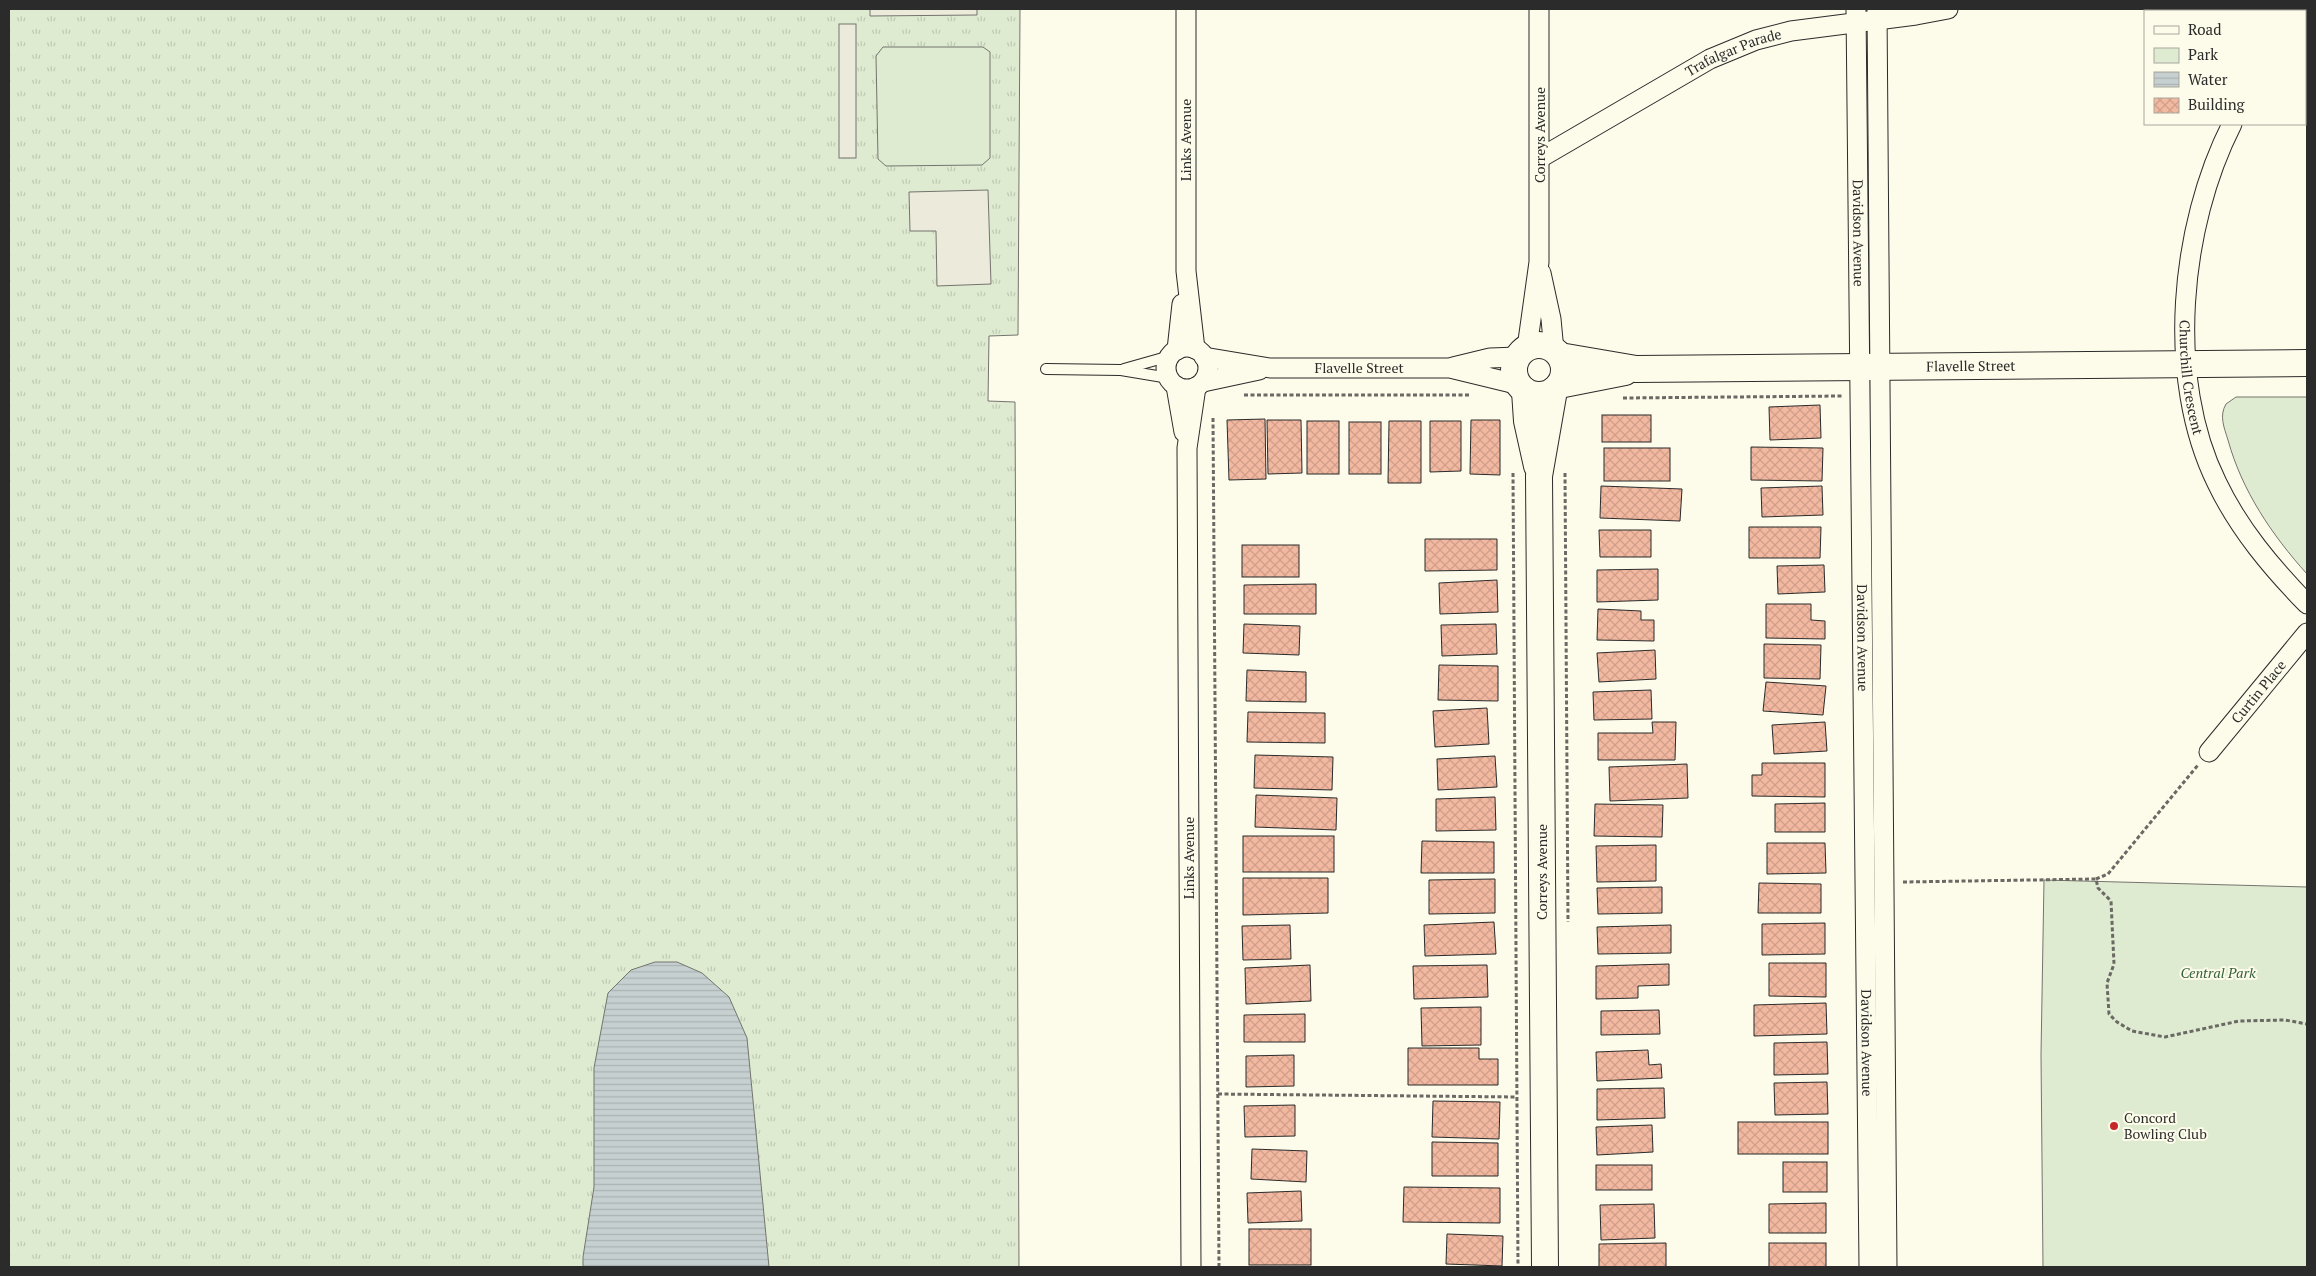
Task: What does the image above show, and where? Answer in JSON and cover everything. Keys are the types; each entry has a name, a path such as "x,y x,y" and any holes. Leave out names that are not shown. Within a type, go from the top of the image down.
{"street":[{"name":"Links Avenue","path":"1186,9 1187,353"},
{"name":"Correys Avenue","path":"1523,353 1539,262 1540,9"},
{"name":"Trafalgar Parade","path":"1540,158 1710,59 1756,40 1856,15 1948,9"},
{"name":"Davidson Avenue","path":"1869,1267 1870,367 1877,14"},
{"name":"Davidson Avenue","path":"1856,15 1870,367 1886,1267"},
{"name":"Churchill Crescent","path":"2232,125 2215,163 2194,236 2186,282 2186,364 2198,430 2205,455 2216,482 2241,526 2307,604"},
{"name":"Correys Avenue","path":"1539,262 1557,354"},
{"path":"1541,345 1557,354 1564,371 1556,387 1540,395 1522,388 1514,372 1523,353 1541,345"},
{"name":"Flavelle Street","path":"1187,353 1270,368 1450,368 1490,358 1523,353"},
{"path":"1187,353 1208,370 1199,384 1189,389 1172,382 1166,367 1187,353"},
{"name":"Flavelle Street","path":"1557,354 1636,369 2307,362"},
{"name":"Flavelle Street","path":"1199,384 1270,368"},
{"name":"Flavelle Street","path":"1450,368 1522,388"},
{"name":"Flavelle Street","path":"1556,387 1636,369"},
{"name":"Links Avenue","path":"1172,382 1187,448"},
{"name":"Links Avenue","path":"1191,1267 1187,448 1199,384"},
{"name":"Correys Avenue","path":"1544,1267 1539,476 1556,387"},
{"name":"Correys Avenue","path":"1522,388 1539,476"},
{"name":"Curtin Place","path":"2209,752 2307,633"}],"lane":[{"name":"Flavelle Street","path":"1121,370 1187,353"},
{"name":"Flavelle Street","path":"1046,369 1121,370 1172,382"}],"path":[{"path":"1243,395 1470,395"},
{"path":"1619,398 1845,396"},
{"path":"1213,415 1219,1267"},
{"path":"1565,465 1568,928"},
{"path":"1513,466 1518,1267"},
{"path":"1903,882 2096,879 2108,874 2209,752"},
{"path":"2096,879 2098,888 2111,901 2114,964 2107,983 2109,1014 2117,1022 2132,1031 2165,1037 2239,1020 2284,1020 2307,1024"},
{"path":"1218,1094 1517,1097"}],"green space":[{"path":"9,9 1020,9 1018,335 989,336 988,401 1015,402 1019,1267 9,1267"},
{"path":"883,47 983,47 990,52 990,158 982,165 886,166 878,159 876,56"},
{"path":"2236,397 2307,397 2307,574 2270,528 2241,477 2224,426 2223,417 2226,404"},
{"name":"Central Park","path":"2044,880 2307,887 2307,1267 2043,1267 2041,1055"}],"shaded area":[{"path":"870,9 977,9 977,15 870,16"},
{"path":"839,24 856,24 856,158 839,158"},
{"path":"988,190 991,284 937,286 936,231 910,231 909,192"}],"water":[{"path":"655,962 677,962 702,973 729,997 747,1038 769,1267 583,1267 594,1187 594,1068 608,993 631,970"}],"building":[{"path":"1820,405 1821,438 1770,440 1769,407"},
{"path":"1602,415 1651,415 1651,442 1602,442"},
{"path":"1265,419 1266,479 1229,480 1227,420"},
{"path":"1267,420 1301,420 1302,473 1268,474"},
{"path":"1471,420 1500,420 1500,475 1470,474"},
{"path":"1307,421 1339,421 1339,474 1307,474"},
{"path":"1389,421 1421,421 1421,483 1388,483"},
{"path":"1430,421 1461,421 1461,471 1430,472"},
{"path":"1349,422 1381,422 1381,474 1349,474"},
{"path":"1751,447 1823,448 1822,481 1751,480"},
{"path":"1604,448 1670,448 1670,481 1604,481"},
{"path":"1601,486 1682,489 1680,521 1600,518"},
{"path":"1822,486 1823,515 1762,517 1761,488"},
{"path":"1749,527 1821,527 1820,558 1749,558"},
{"path":"1599,530 1651,530 1651,557 1600,557"},
{"path":"1425,539 1497,539 1497,570 1425,571"},
{"path":"1242,545 1299,545 1299,577 1242,577"},
{"path":"1824,565 1825,592 1778,594 1777,566"},
{"path":"1658,569 1658,600 1597,602 1597,570"},
{"path":"1497,580 1498,612 1440,614 1439,583"},
{"path":"1316,584 1316,614 1244,614 1244,585"},
{"path":"1766,604 1811,604 1811,620 1825,621 1825,639 1766,638"},
{"path":"1598,609 1641,611 1641,620 1654,620 1654,641 1597,640"},
{"path":"1244,624 1300,626 1299,655 1243,653"},
{"path":"1496,624 1497,654 1442,656 1441,625"},
{"path":"1764,644 1821,645 1820,679 1764,678"},
{"path":"1655,650 1656,679 1599,682 1597,653"},
{"path":"1439,665 1498,666 1498,701 1438,700"},
{"path":"1247,670 1306,672 1306,702 1246,701"},
{"path":"1766,682 1826,686 1823,715 1763,711"},
{"path":"1651,690 1652,719 1594,720 1593,692"},
{"path":"1487,708 1489,744 1435,747 1433,711"},
{"path":"1248,712 1325,713 1325,743 1247,742"},
{"path":"1652,722 1676,722 1675,760 1598,760 1598,733 1653,733"},
{"path":"1825,722 1827,751 1774,754 1772,725"},
{"path":"1255,755 1333,757 1332,790 1254,788"},
{"path":"1495,756 1497,787 1438,790 1437,759"},
{"path":"1762,763 1825,763 1825,797 1752,796 1752,775 1762,775"},
{"path":"1687,764 1688,798 1610,801 1609,767"},
{"path":"1256,795 1337,798 1336,830 1255,827"},
{"path":"1495,797 1496,830 1436,831 1436,799"},
{"path":"1825,803 1825,832 1775,832 1775,804"},
{"path":"1595,804 1663,805 1662,837 1594,836"},
{"path":"1243,836 1334,836 1334,872 1243,872"},
{"path":"1422,841 1494,842 1494,873 1421,873"},
{"path":"1767,843 1825,843 1826,873 1767,874"},
{"path":"1656,845 1656,881 1597,882 1596,846"},
{"path":"1243,878 1328,878 1328,913 1243,915"},
{"path":"1495,879 1495,913 1429,914 1429,880"},
{"path":"1759,883 1821,884 1821,913 1758,913"},
{"path":"1662,887 1662,913 1598,914 1597,888"},
{"path":"1494,922 1496,954 1425,956 1424,925"},
{"path":"1825,923 1825,954 1762,955 1762,924"},
{"path":"1290,925 1291,959 1243,960 1242,926"},
{"path":"1671,925 1671,953 1598,954 1597,927"},
{"path":"1769,963 1826,963 1826,997 1769,996"},
{"path":"1669,964 1669,985 1638,986 1638,998 1596,999 1596,966"},
{"path":"1310,965 1311,1001 1246,1004 1245,968"},
{"path":"1487,965 1488,997 1414,999 1413,966"},
{"path":"1826,1003 1827,1034 1754,1036 1754,1005"},
{"path":"1481,1007 1481,1045 1422,1046 1421,1008"},
{"path":"1659,1010 1660,1034 1601,1035 1601,1011"},
{"path":"1305,1014 1305,1042 1244,1042 1244,1015"},
{"path":"1827,1042 1828,1074 1774,1075 1774,1043"},
{"path":"1408,1048 1479,1048 1479,1059 1498,1059 1498,1085 1408,1085"},
{"path":"1648,1050 1649,1065 1661,1064 1662,1078 1597,1081 1596,1052"},
{"path":"1294,1055 1294,1086 1246,1087 1246,1056"},
{"path":"1827,1082 1828,1114 1775,1115 1774,1083"},
{"path":"1664,1088 1665,1118 1597,1120 1597,1089"},
{"path":"1433,1101 1500,1102 1499,1139 1432,1137"},
{"path":"1295,1105 1295,1136 1245,1137 1244,1106"},
{"path":"1738,1122 1828,1122 1828,1154 1738,1154"},
{"path":"1652,1125 1653,1152 1597,1155 1596,1127"},
{"path":"1432,1142 1498,1143 1498,1176 1432,1176"},
{"path":"1252,1149 1307,1151 1306,1182 1251,1179"},
{"path":"1783,1162 1827,1162 1827,1192 1783,1192"},
{"path":"1596,1165 1652,1165 1652,1190 1596,1190"},
{"path":"1404,1187 1500,1188 1500,1223 1403,1222"},
{"path":"1301,1191 1302,1221 1248,1223 1247,1193"},
{"path":"1826,1203 1826,1233 1769,1233 1769,1204"},
{"path":"1654,1204 1655,1238 1601,1240 1600,1205"},
{"path":"1249,1229 1311,1229 1311,1265 1249,1265"},
{"path":"1447,1234 1503,1236 1502,1266 1446,1264"},
{"path":"1666,1243 1666,1267 1599,1267 1599,1244"},
{"path":"1769,1243 1826,1243 1826,1267 1769,1267"}],"place":[{"name":"Concord Bowling Club","path":"2114,1126"}]}
